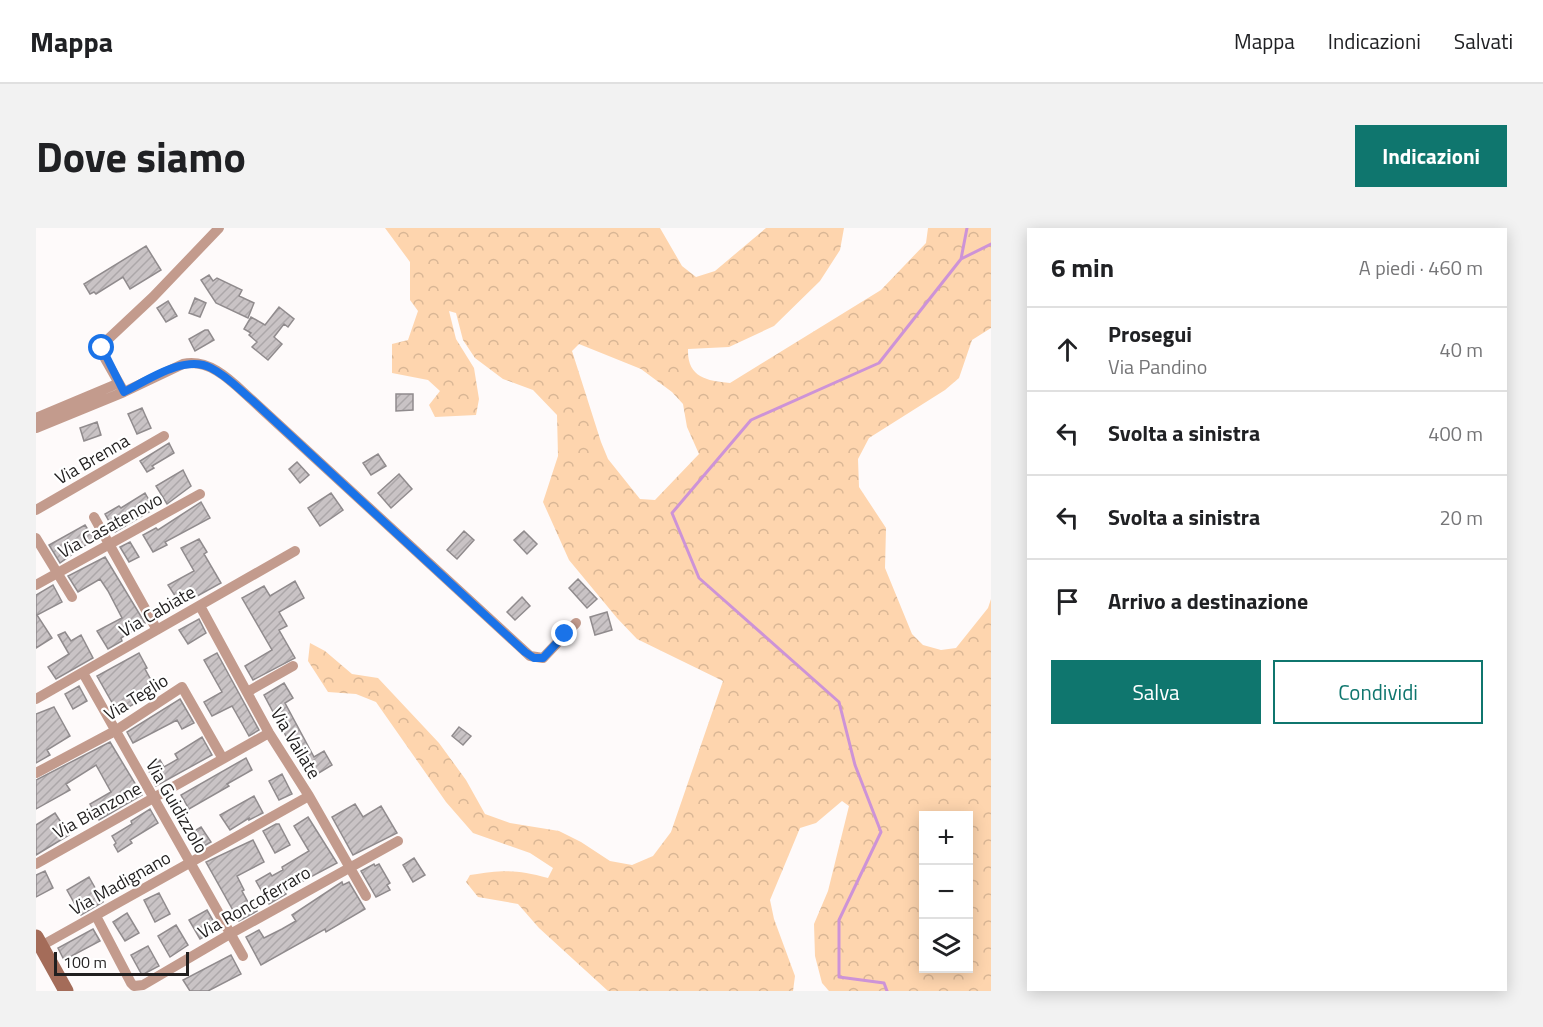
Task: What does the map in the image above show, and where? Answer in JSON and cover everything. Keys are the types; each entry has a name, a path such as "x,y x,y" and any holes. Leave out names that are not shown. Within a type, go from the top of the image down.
{"street":[{"path":"121,387 103,354 104,343 153,297 219,228"},
{"path":"36,418 183,364 194,363 210,367 252,400 530,656 543,658 576,623"},
{"path":"36,428 121,387"},
{"name":"Via Brenna","path":"36,510 164,436"},
{"name":"Via Casatenovo","path":"36,585 200,494"},
{"path":"94,517 157,630"},
{"path":"36,538 72,597"},
{"name":"Via Cabiate","path":"36,699 295,551"},
{"name":"Via Vailate","path":"200,606 269,733 309,796 366,896"},
{"path":"247,692 293,666"},
{"name":"Via Guidizzolo","path":"82,673 243,956"},
{"name":"Via Teglio","path":"36,773 115,731 182,687 223,759"},
{"name":"Via Bianzone","path":"36,864 269,733"},
{"name":"Via Madignano","path":"39,941 96,916 309,796"},
{"name":"Via Roncoferraro","path":"96,916 131,983 137,986 143,985 398,841"},
{"path":"39,941 66,991"}],"green space":[{"path":"385,228 660,228 682,266 696,277 715,271 766,228 844,228 840,250 820,281 774,326 729,347 688,349 691,366 695,372 706,379 730,383 881,290 926,243 928,228 991,228 991,328 972,340 959,378 945,390 869,438 858,459 859,487 886,528 885,568 912,634 923,645 941,650 956,648 988,608 991,599 991,991 829,991 822,983 815,956 814,924 828,891 849,806 842,801 816,823 800,828 770,900 774,919 795,976 793,991 608,991 539,928 518,904 478,897 466,882 470,875 500,871 527,873 548,878 553,868 530,853 473,833 446,802 376,702 356,694 328,692 308,661 310,643 325,651 352,674 378,678 439,743 466,780 485,814 510,823 559,831 610,861 632,865 653,856 671,832 723,681 637,639 569,560 543,502 558,456 557,415 533,390 503,379 475,358 463,340 456,313 449,311 456,339 474,368 479,399 476,415 435,417 429,405 440,391 428,380 392,373 392,344 408,340 418,311 410,300 410,262","holes":["579,344 641,369 672,392 683,404 687,427 699,454 655,500 640,499 608,459 572,351"]}],"building":[{"path":"146,246 161,270 130,289 123,277 96,294 94,292 90,294 84,284"},
{"path":"209,275 213,281 217,278 242,290 239,296 254,303 248,318 216,303 201,280"},
{"path":"195,298 206,303 200,317 189,313"},
{"path":"168,301 177,316 166,322 157,308"},
{"path":"279,307 294,319 288,327 284,324 274,337 282,344 268,360 252,347 257,342 249,335 251,333 244,329 251,317 265,325"},
{"path":"208,330 214,340 195,351 189,339"},
{"path":"396,394 413,394 413,410 396,411"},
{"path":"142,408 151,428 137,434 128,414"},
{"path":"97,422 101,435 84,441 80,428"},
{"path":"169,443 174,453 152,466 154,468 147,472 140,461"},
{"path":"378,454 386,466 371,475 363,463"},
{"path":"297,462 309,475 300,483 289,469"},
{"path":"183,470 191,486 167,504 156,486"},
{"path":"399,474 412,489 391,508 378,493"},
{"path":"145,493 154,509 115,532 105,514 119,506 121,508"},
{"path":"331,493 343,510 320,526 308,508"},
{"path":"201,502 210,518 165,542 167,545 153,552 143,535 156,528 158,530"},
{"path":"85,525 94,539 60,563 49,545"},
{"path":"464,531 474,540 457,559 447,550"},
{"path":"524,531 537,544 527,554 514,540"},
{"path":"199,539 207,552 204,554 221,583 181,605 168,585 194,571 181,548"},
{"path":"130,542 139,557 129,562 120,547"},
{"path":"105,557 145,623 108,649 97,631 122,618 108,591 100,579 78,592 68,576"},
{"path":"578,579 597,599 587,608 569,588"},
{"path":"295,581 304,598 279,612 287,626 279,630 295,658 253,680 245,666 272,650 242,598 264,586 270,596"},
{"path":"53,585 62,602 37,615 52,638 36,648 36,595"},
{"path":"522,597 530,606 515,620 507,612"},
{"path":"607,612 612,630 595,635 590,617"},
{"path":"199,619 206,633 188,644 179,630"},
{"path":"65,632 71,641 81,635 93,658 56,679 48,667 69,654 58,635"},
{"path":"139,653 157,691 118,713 97,676"},
{"path":"217,653 259,730 249,736 232,706 212,716 204,702 222,692 204,660"},
{"path":"284,683 293,698 285,703 314,757 324,751 332,765 309,779 264,695"},
{"path":"79,686 87,701 73,709 65,694"},
{"path":"180,699 194,723 182,729 177,720 133,743 127,732"},
{"path":"54,707 70,736 47,750 50,755 36,763 36,714"},
{"path":"459,727 471,736 463,745 452,736"},
{"path":"202,737 212,755 156,786 147,767 160,760 164,767 178,759 175,754"},
{"path":"110,742 142,795 99,820 90,804 111,792 96,765 66,784 70,790 36,809 36,780"},
{"path":"246,758 252,770 189,809 181,795"},
{"path":"282,774 292,794 279,800 269,781"},
{"path":"254,796 263,813 249,820 249,818 230,830 220,815"},
{"path":"355,804 363,817 381,806 397,833 353,855 332,817"},
{"path":"150,809 158,823 130,840 132,843 118,852 112,836 132,824 131,821"},
{"path":"55,813 69,835 36,855 36,825"},
{"path":"308,817 337,863 284,891 286,894 269,904 256,881 270,873 272,876 283,870 282,867 309,851 294,826"},
{"path":"279,824 290,845 275,853 263,831"},
{"path":"201,827 211,842 197,850 188,835"},
{"path":"253,840 264,862 237,876 249,904 252,902 257,911 239,921 206,862"},
{"path":"414,858 425,875 413,882 403,865"},
{"path":"374,864 375,866 379,864 390,883 387,885 390,890 376,897 361,871"},
{"path":"45,871 53,888 36,897 36,875"},
{"path":"89,877 103,902 81,915 67,890"},
{"path":"342,882 343,885 349,882 365,909 261,965 246,937 259,930 264,938 296,921 292,915"},
{"path":"159,893 170,914 155,922 144,900"},
{"path":"207,910 218,929 200,939 189,920"},
{"path":"127,913 139,933 125,941 113,922"},
{"path":"176,925 188,945 170,957 158,936"},
{"path":"93,929 100,941 64,960 58,948"},
{"path":"148,946 159,966 142,975 131,955"},
{"path":"231,955 241,974 208,991 190,991 183,980"}],"waterway":[{"path":"887,991 884,983 839,977 839,920 881,832 855,765 839,702 699,578 672,513 751,420 879,363 961,259 967,228"},
{"path":"961,259 991,244"}],"route":[{"path":"102,348 124,392 187,363 204,365 217,371 252,400 525,652 534,658 543,658 565,634"}]}
